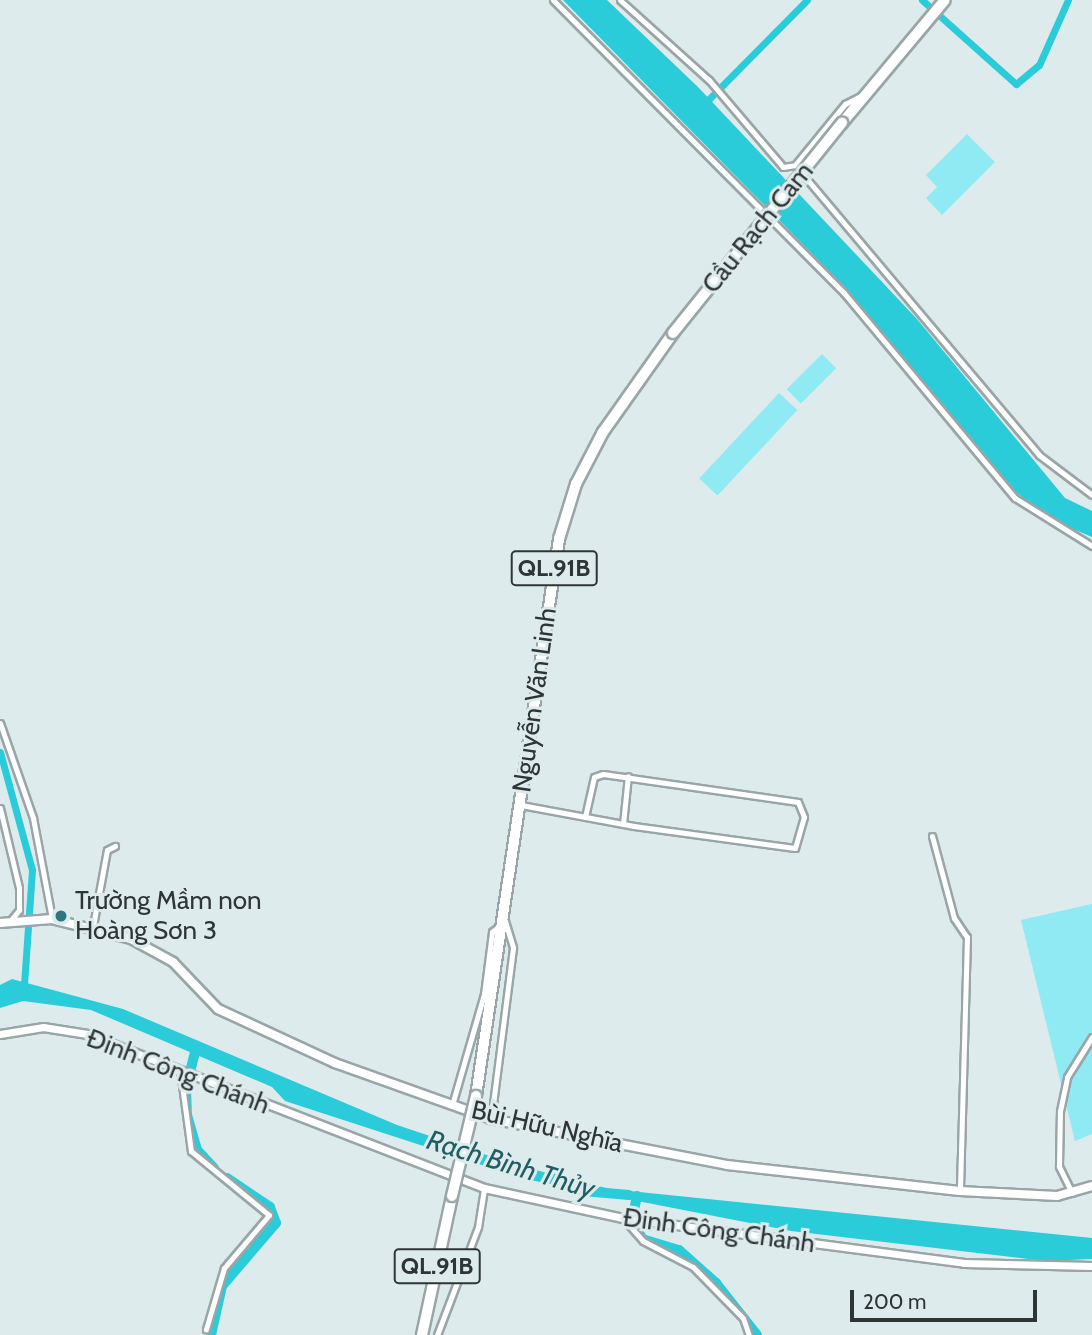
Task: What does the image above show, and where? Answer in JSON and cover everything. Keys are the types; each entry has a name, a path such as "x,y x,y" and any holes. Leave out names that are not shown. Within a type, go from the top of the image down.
{"highway":[{"name":"QL.91B","path":"867,94 945,0"},
{"name":"Cầu Rạch Cam","path":"673,333 867,94"},
{"name":"Nguyễn Văn Linh","path":"422,1335 476,1096 505,921 545,616 576,484 603,432 673,333"}],"main road":[{"name":"Bùi Hữu Nghĩa","path":"3,922 48,919 93,926 173,962 218,1009 335,1063 491,1119 727,1164 960,1191 1072,1194 1092,1186"}],"street":[{"path":"553,0 844,293 1015,498 1092,546"},
{"path":"620,0 709,80 780,164 795,165 1039,455 1092,495"},
{"path":"795,165 845,104 867,94"},
{"path":"0,723 33,818 48,919"},
{"path":"521,804 585,817 623,824 795,848 804,817 798,802 628,776 594,777 585,817"},
{"path":"623,824 628,776"},
{"path":"0,808 19,888 16,916 3,922"},
{"path":"932,835 954,918 967,940 960,1191"},
{"path":"93,926 107,850 115,846"},
{"path":"452,1105 484,994 492,932 505,921 513,948 491,1119"},
{"name":"Đinh Công Chánh","path":"0,1034 43,1027 86,1034 484,1188 626,1219 964,1263 1092,1266"},
{"path":"1072,1194 1059,1166 1060,1111 1067,1077 1092,1037"},
{"path":"181,1071 191,1151 270,1215 224,1268 206,1329"},
{"path":"437,1335 478,1227 484,1188"},
{"path":"626,1219 643,1241 693,1267 743,1318 749,1335"}],"shaded area":[{"path":"967,134 995,162 942,215 926,198 937,187 926,175"},
{"path":"822,354 836,368 801,403 787,389"},
{"path":"779,393 797,410 717,496 699,479"},
{"path":"1092,904 1092,1134 1075,1141 1021,920"}],"water":[{"path":"563,0 607,0 699,88 917,319 1065,498 1092,511 1092,537 1047,518 1015,491 838,280"},
{"name":"Rạch Bình Thủy","path":"12,979 123,1009 397,1125 520,1166 610,1189 1092,1238 1092,1259 1046,1261 791,1231 525,1179 285,1101 272,1087 91,1010 23,1001 0,1008 0,985"}],"waterway":[{"path":"704,104 807,0"},
{"path":"922,0 1016,84 1039,65 1068,0"},
{"path":"0,752 32,870 24,983"},
{"path":"195,1052 186,1089 187,1115 197,1150 214,1168"},
{"path":"211,1335 222,1286 276,1223 270,1207 227,1178"},
{"name":"Rạch Bình Thủy","path":"553,1178 583,1191 629,1195"},
{"path":"637,1196 632,1219 642,1239 679,1250 716,1283 757,1335"}],"place":[{"name":"Trường Mầm non Hoàng Sơn 3","path":"61,916"}]}
